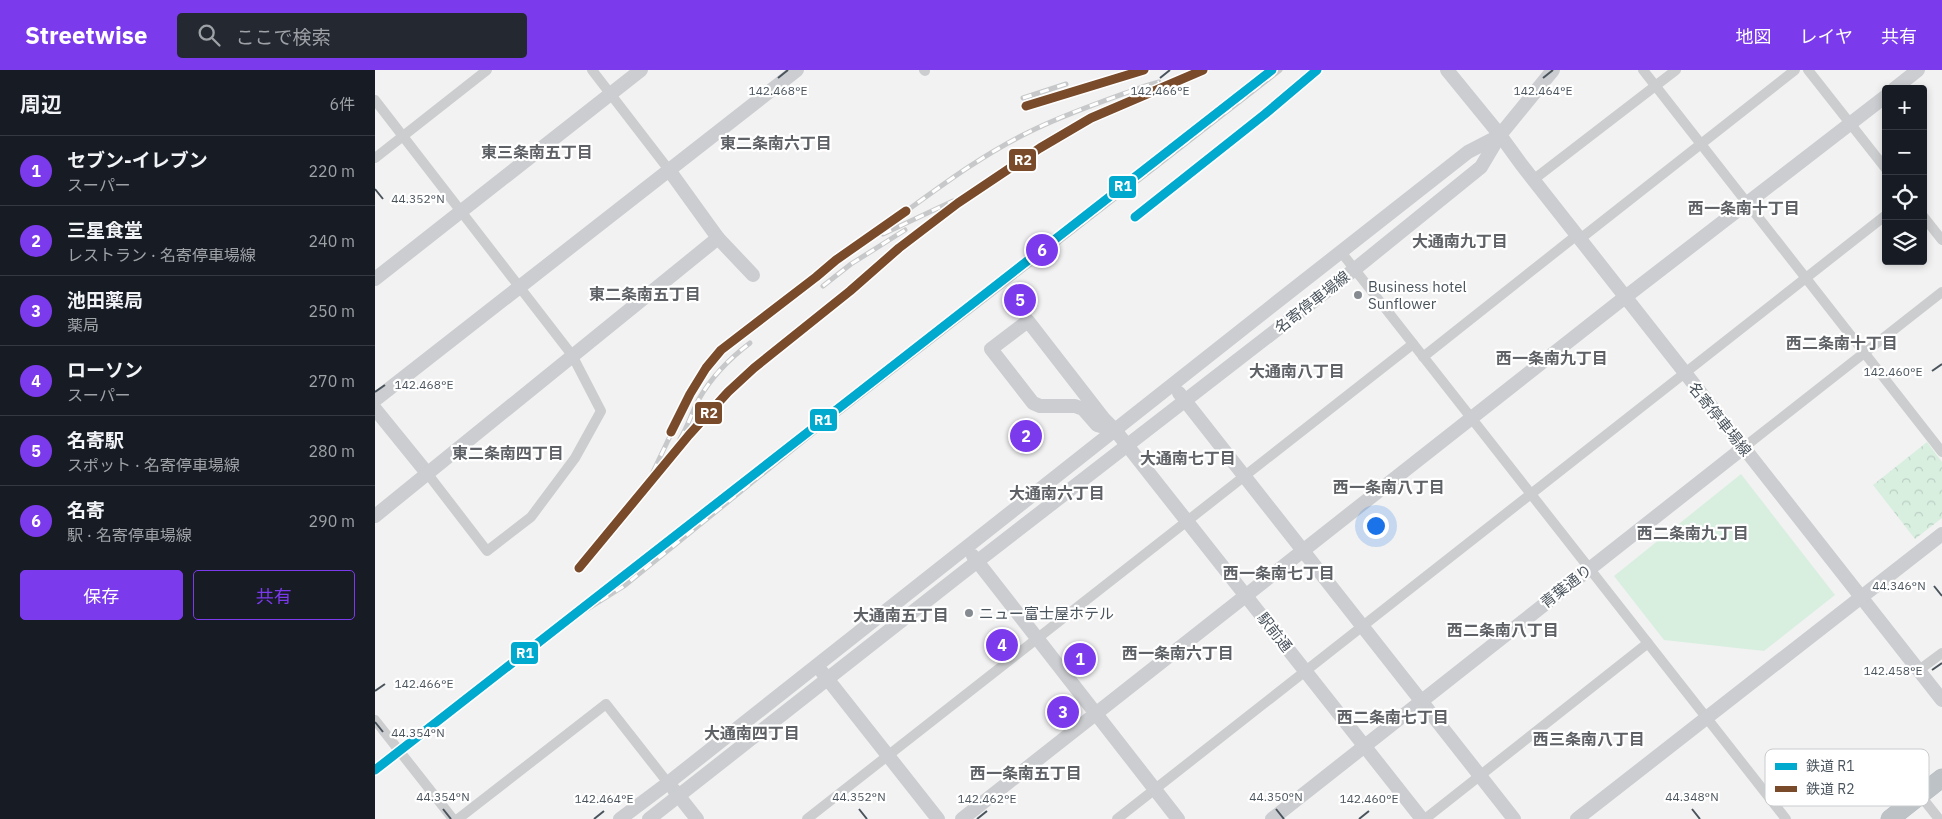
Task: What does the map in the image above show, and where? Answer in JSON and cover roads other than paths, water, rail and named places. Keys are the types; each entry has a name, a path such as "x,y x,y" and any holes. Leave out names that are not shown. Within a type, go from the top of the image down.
{"highway":[{"path":"1929,788 1942,778"},
{"path":"1890,819 1906,806"}],"street":[{"path":"375,158 487,70"},
{"path":"592,70 669,170 717,238 753,275"},
{"path":"375,279 641,70"},
{"path":"375,400 797,70"},
{"path":"1447,70 1500,136 1553,70"},
{"path":"1643,70 1942,452"},
{"path":"1533,180 1676,70"},
{"path":"1423,357 1795,70"},
{"path":"1808,70 1882,164"},
{"path":"1899,85 1918,70"},
{"path":"962,819 1625,298 1882,99"},
{"path":"375,100 572,354 601,411 575,458 531,517 487,551 375,409"},
{"name":"名寄停車場線","path":"1500,136 1684,374 1942,700"},
{"name":"名寄停車場線","path":"620,819 1468,152 1500,136"},
{"name":"名寄停車場線","path":"649,819 977,561 1355,269 1481,167 1500,136"},
{"path":"1117,819 1882,218"},
{"path":"1926,220 1942,240"},
{"path":"375,516 717,238"},
{"path":"1341,252 1765,792"},
{"path":"1743,448 1942,292"},
{"path":"1115,430 1097,425 1083,409 1075,406 1040,406 1033,404 991,349 1028,321 1104,420 1115,430 1128,445"},
{"path":"807,819 1413,344"},
{"path":"1173,384 1514,819"},
{"name":"駅前通","path":"1128,445 1364,746 1424,819"},
{"name":"青葉通り","path":"1272,819 1743,448"},
{"path":"1577,819 1942,534"},
{"path":"965,546 1179,819"},
{"path":"1424,819 1648,643"},
{"path":"1919,670 1942,652"},
{"path":"816,664 938,819"},
{"path":"458,819 606,704 697,819"},
{"path":"375,720 453,819"},
{"path":"1776,806 1786,819"},
{"path":"1929,806 1939,819"}],"railway":[{"path":"579,568 689,435 728,392 754,368 850,291 899,248 958,203 1040,148 1091,118 1203,70"},
{"path":"570,620 624,586 808,437 1280,70"},
{"path":"1171,187 1265,114 1317,70"},
{"path":"816,277 950,180 996,150 1057,119 1113,97 1159,82"},
{"path":"1023,98 1066,84"},
{"path":"1026,106 1068,93"},
{"path":"883,234 953,201"},
{"path":"823,286 851,264 905,230"},
{"path":"653,472 690,394 706,368 721,350 742,333"},
{"path":"680,439 699,399 709,383 735,355 750,343"}],"rail line":[{"name":"R2","path":"1026,106 1144,70"},
{"name":"R2","path":"579,568 689,435 728,392 754,368 850,291 899,248 958,203 1040,148 1091,118 1203,70"},
{"name":"R1","path":"375,770 1272,70"},
{"name":"R1","path":"1135,217 1265,114 1317,70"},
{"name":"R2","path":"671,432 690,394 706,368 721,350 836,260 906,211"}],"place":[{"name":"名寄","path":"1042,250"},
{"name":"Business hotel Sunflower","path":"1358,295"},
{"name":"名寄駅","path":"1020,300"},
{"name":"三星食堂","path":"1026,436"},
{"name":"ニュー富士屋ホテル","path":"969,613"},
{"name":"ローソン","path":"1002,645"},
{"name":"セブン-イレブン","path":"1080,659"},
{"name":"池田薬局","path":"1063,712"}],"district":[{"name":"東二条南六丁目","path":"776,143"},
{"name":"東三条南五丁目","path":"537,152"},
{"name":"西一条南十丁目","path":"1744,208"},
{"name":"大通南九丁目","path":"1460,241"},
{"name":"東二条南五丁目","path":"645,294"},
{"name":"西二条南十丁目","path":"1842,343"},
{"name":"西一条南九丁目","path":"1552,358"},
{"name":"大通南八丁目","path":"1297,371"},
{"name":"東二条南四丁目","path":"508,453"},
{"name":"大通南七丁目","path":"1188,458"},
{"name":"西一条南八丁目","path":"1389,487"},
{"name":"大通南六丁目","path":"1057,493"},
{"name":"西二条南九丁目","path":"1693,533"},
{"name":"西一条南七丁目","path":"1279,573"},
{"name":"大通南五丁目","path":"901,615"},
{"name":"西二条南八丁目","path":"1503,630"},
{"name":"西一条南六丁目","path":"1178,653"},
{"name":"西二条南七丁目","path":"1393,717"},
{"name":"大通南四丁目","path":"752,733"},
{"name":"西三条南八丁目","path":"1589,739"},
{"name":"西一条南五丁目","path":"1026,773"}]}
